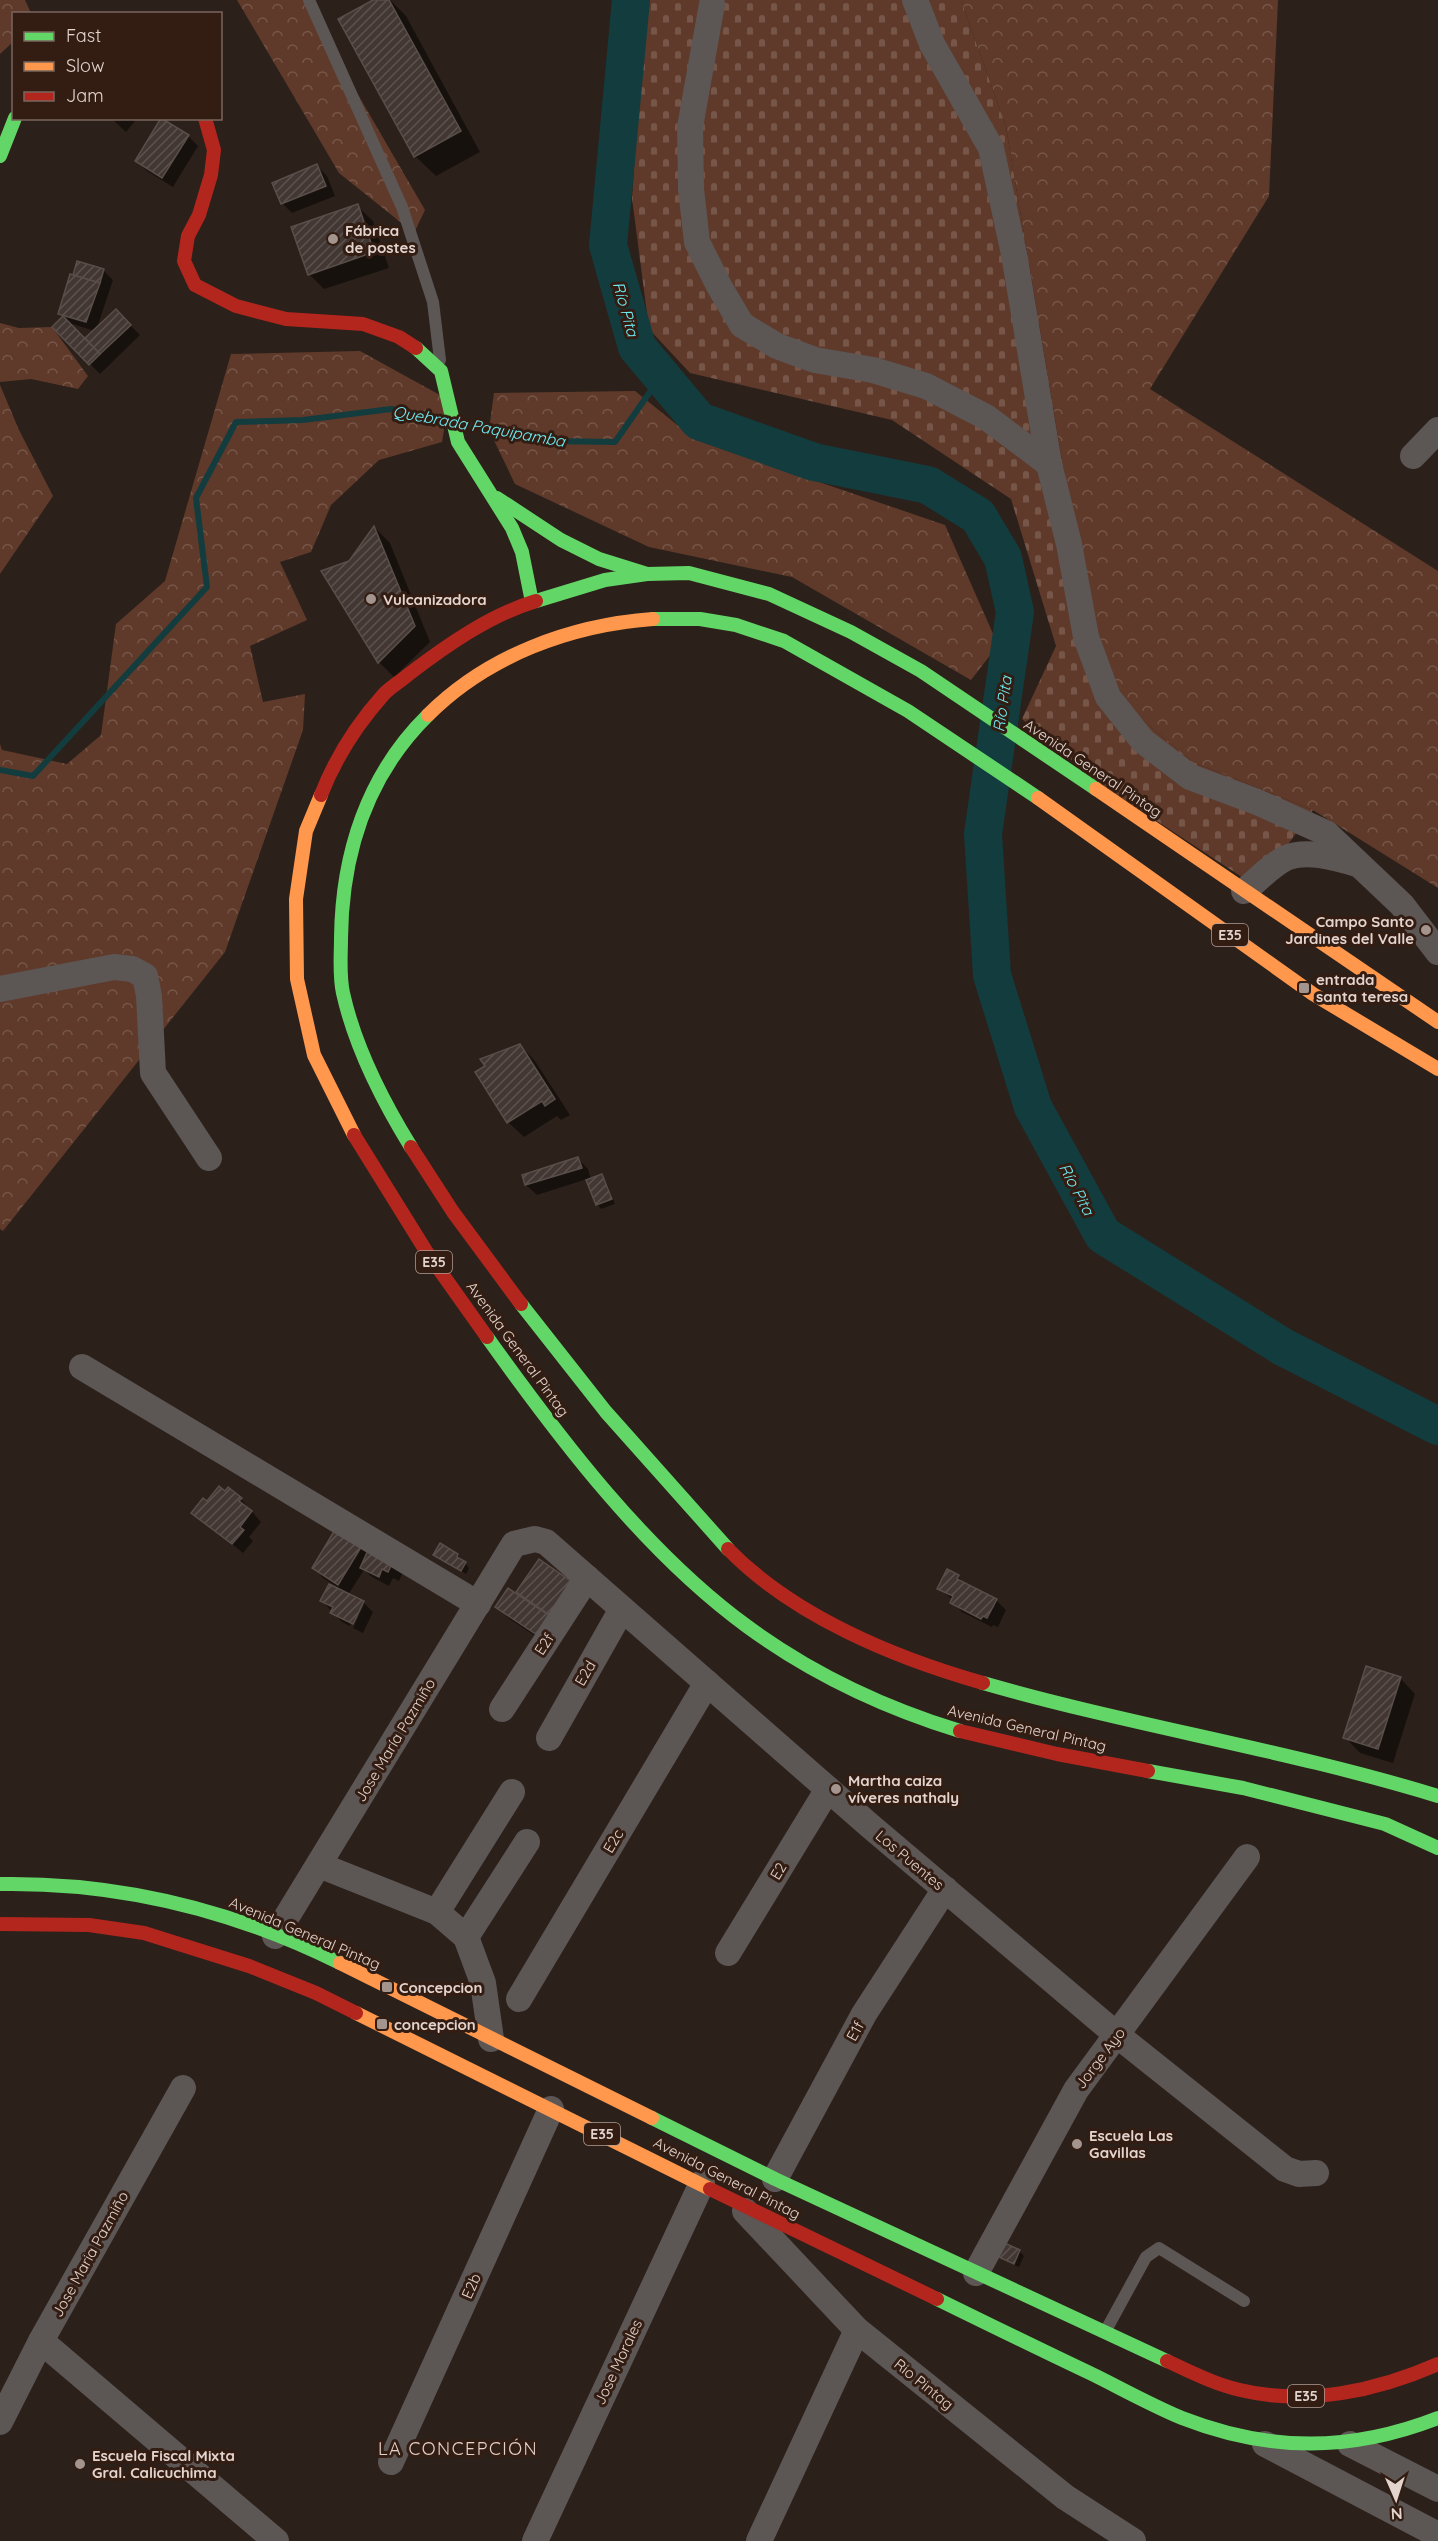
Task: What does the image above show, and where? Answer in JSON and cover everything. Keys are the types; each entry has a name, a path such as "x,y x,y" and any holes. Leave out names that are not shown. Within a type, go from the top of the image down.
{"main road":[{"path":"0,156 14,120"},
{"path":"206,120 214,150 211,175 199,214 188,236 184,261 195,285 236,306 286,319 363,324 399,337 423,353 441,371 458,442 512,528 522,552 532,602"},
{"path":"493,495 561,540 599,559 647,574"},
{"name":"Avenida General Pintag","path":"1438,1022 921,671 851,632 769,594 689,573 647,574 604,580 532,602 479,627 424,663 385,693 357,729 330,772 306,831 296,899 297,979 314,1055 355,1137 426,1251 514,1374 602,1487 684,1574 748,1627 837,1682 925,1720 984,1738 1117,1766 1243,1788 1385,1824 1438,1848"},
{"name":"Avenida General Pintag","path":"1438,1069 1380,1038 1304,988 1029,790 891,699 778,637 736,625 687,617 581,627 533,646 488,668 452,693 418,726 391,759 362,815 345,870 341,925 342,986 360,1045 385,1102 418,1160 533,1321 631,1443 748,1568 802,1607 861,1638 926,1667 995,1689 1314,1760 1438,1796"},
{"name":"Avenida General Pintag","path":"0,1884 79,1886 132,1892 210,1911 275,1936 333,1960 775,2179 1201,2377 1244,2391 1296,2397 1353,2393 1411,2377 1438,2364"},
{"name":"Avenida General Pintag","path":"0,1924 89,1925 144,1933 249,1966 372,2020 737,2202 1182,2418 1260,2441 1350,2444 1380,2438 1438,2418"}],"street":[{"path":"915,0 932,44 991,148 1014,254 1049,464 1069,544 1086,637 1108,697 1143,741 1190,777 1326,833 1402,905 1438,952"},
{"path":"712,4 690,127 691,189 697,242 742,325 777,346 815,360 873,370 926,386 986,417 1049,464"},
{"path":"1413,456 1438,429"},
{"path":"1287,858 1290,839 1289,817"},
{"path":"1244,891 1287,858 1306,855 1333,857 1361,866"},
{"path":"0,989 114,967 132,969 145,976 149,996 153,1073 209,1158"},
{"path":"82,1367 478,1604"},
{"name":"Los Puentes","path":"513,1544 535,1539 546,1542 828,1789 1117,2036 1285,2169 1299,2174 1316,2173"},
{"name":"Jose María Pazmiño","path":"275,1936 513,1544"},
{"name":"E2f","path":"502,1709 587,1578"},
{"name":"E2d","path":"549,1738 622,1609"},
{"name":"E2c","path":"519,1999 707,1683"},
{"name":"E2","path":"728,1953 828,1789"},
{"path":"437,1912 512,1792"},
{"path":"466,1937 527,1842"},
{"name":"Jorge Ayo","path":"976,2273 1076,2090 1247,1857"},
{"path":"319,1865 437,1912 466,1937 483,1983 491,2039"},
{"name":"E1f","path":"775,2179 864,2014 945,1889"},
{"name":"Jose Maria Pazmiño","path":"0,2422 41,2341 183,2088"},
{"name":"E2b","path":"391,2462 551,2109"},
{"name":"Jose Morales","path":"534,2541 702,2183"},
{"name":"Rio Pintag","path":"737,2202 857,2330 1065,2497 1133,2541"},
{"path":"759,2541 857,2330"},
{"path":"41,2341 276,2541"},
{"path":"1260,2441 1438,2535"},
{"path":"1350,2444 1438,2489"}],"lane":[{"path":"309,0 402,207 432,302 441,371"},
{"path":"1105,2333 1146,2257 1158,2248 1244,2301"}],"green space":[{"path":"0,0 25,0 31,12 12,12 12,43 0,54"},
{"path":"237,0 303,0 425,210 414,233 339,173"},
{"path":"646,0 961,0 1006,127 1092,639 1127,707 1193,762 1313,810 1257,887 1099,783 1022,719 1056,646 1011,499 892,420 690,373 649,329 632,198"},
{"path":"961,0 1278,0 1269,196 1150,389 1438,571 1438,888 1313,810 1193,762 1127,707 1092,639 1006,127"},
{"path":"0,323 19,328 52,327 88,376 78,389 31,379 0,382"},
{"path":"360,351 449,400 442,442 379,460 331,505 311,552 280,562 307,620 250,646 263,702 305,694 303,730 225,952 3,1231 0,1229 0,744 2,750 67,764 101,735 116,624 165,581 231,354"},
{"path":"0,385 19,430 53,496 0,574"},
{"path":"635,391 696,440 945,525 998,645 971,680 792,577 649,547 515,484 489,430 494,393"}],"building":[{"path":"373,0 389,0 461,131 414,157 338,19"},
{"path":"160,120 164,120 189,135 162,178 135,161"},
{"path":"317,164 326,186 281,204 272,183"},
{"name":"Fábrica de postes","path":"358,204 374,252 308,275 291,227"},
{"path":"77,261 104,269 100,283 73,275"},
{"path":"70,274 100,283 86,322 58,314"},
{"path":"116,309 131,325 100,354 85,338"},
{"path":"63,316 100,354 89,365 52,327"},
{"name":"Vulcanizadora","path":"374,526 415,626 378,663 321,571 349,561"},
{"path":"520,1044 555,1099 545,1106 542,1101 507,1123 475,1072 485,1066 480,1059"},
{"path":"578,1157 582,1168 525,1185 522,1175"},
{"path":"602,1174 612,1199 596,1205 586,1180"},
{"path":"219,1486 225,1491 228,1487 242,1498 239,1501 252,1511 240,1527 244,1530 232,1544 191,1513 203,1498 207,1501"},
{"path":"336,1528 363,1544 338,1585 312,1568"},
{"path":"440,1543 466,1562 461,1571 433,1555"},
{"path":"370,1546 394,1560 388,1572 382,1569 379,1577 360,1568"},
{"path":"539,1559 578,1586 556,1619 516,1592"},
{"path":"947,1569 959,1575 957,1579 997,1599 987,1618 983,1616 981,1619 950,1603 953,1596 937,1589"},
{"path":"329,1584 364,1601 353,1624 330,1613 333,1607 320,1601"},
{"path":"508,1588 556,1620 543,1639 495,1607"},
{"path":"1366,1666 1401,1677 1378,1749 1343,1738"},
{"path":"998,2240 1020,2250 1014,2264 992,2254"}],"waterway":[{"name":"Río Pita","path":"631,0 608,245 637,347 699,421 814,462 928,485 978,516 1003,558 1015,612 983,834 992,975 1033,1107 1103,1235 1283,1347 1438,1426"},
{"name":"Quebrada Paquipamba","path":"465,424 550,441 615,442 654,386"},
{"name":"Quebrada Paquipamba","path":"0,770 33,776 207,587 196,498 236,422 303,420 391,409 443,420"}],"traffic: fast":[{"path":"0,156 14,120"},
{"path":"416,348 441,371 458,442 512,528 522,552 532,602"},
{"path":"497,498 561,540 599,559 647,574"},
{"path":"536,601 605,580 647,574 689,573 769,594 851,632 921,671 1096,789"},
{"path":"653,619 700,619 736,625 784,641 908,711 1038,798"},
{"path":"411,1147 380,1092 362,1053 348,1013 342,986 341,938 346,876 362,818 389,763 428,715"},
{"path":"521,1304 606,1412 728,1549"},
{"path":"487,1337 544,1415 607,1493 674,1565 710,1597 772,1644 849,1688 904,1712 960,1731"},
{"path":"983,1683 1096,1712 1325,1765 1438,1796"},
{"path":"1148,1771 1243,1788 1385,1824 1438,1848"},
{"path":"0,1884 88,1888 174,1903 258,1928 340,1963"},
{"path":"652,2118 775,2179 1167,2361"},
{"path":"937,2299 1182,2418 1246,2437 1310,2444 1342,2442 1374,2437 1438,2418"}],"traffic: slow":[{"path":"428,715 476,676 532,647 591,628 653,619"},
{"path":"1096,789 1438,1022"},
{"path":"321,795 306,831 296,899 297,979 314,1055 354,1135"},
{"path":"1038,798 1313,994 1438,1069"},
{"path":"340,1963 652,2118"},
{"path":"356,2013 710,2189"}],"traffic: jam":[{"path":"206,120 214,150 211,175 199,215 188,236 184,261 195,285 236,306 286,319 363,324 399,337 416,348"},
{"path":"321,795 348,742 374,705 387,691 438,652 470,632 502,614 536,601"},
{"path":"354,1135 426,1251 487,1337"},
{"path":"411,1147 453,1212 521,1304"},
{"path":"728,1549 783,1595 847,1632 915,1661 983,1683"},
{"path":"960,1731 1057,1754 1148,1771"},
{"path":"0,1924 89,1925 144,1933 249,1966 316,1993 356,2013"},
{"path":"710,2189 937,2299"},
{"path":"1167,2361 1240,2390 1265,2395 1291,2396 1316,2396 1366,2388 1391,2382 1438,2364"}],"place":[{"name":"Fábrica de postes","path":"333,239"},
{"name":"Vulcanizadora","path":"371,599"},
{"name":"Campo Santo Jardines del Valle","path":"1426,930"},
{"name":"entrada santa teresa","path":"1304,988"},
{"name":"Martha caiza víveres nathaly","path":"836,1789"},
{"name":"Concepcion","path":"387,1987"},
{"name":"concepcion","path":"382,2024"},
{"name":"Escuela Las Gavillas","path":"1077,2144"},
{"name":"Escuela Fiscal Mixta Gral. Calicuchima","path":"80,2464"}],"district":[{"name":"LA CONCEPCIÓN","path":"458,2448"}]}
